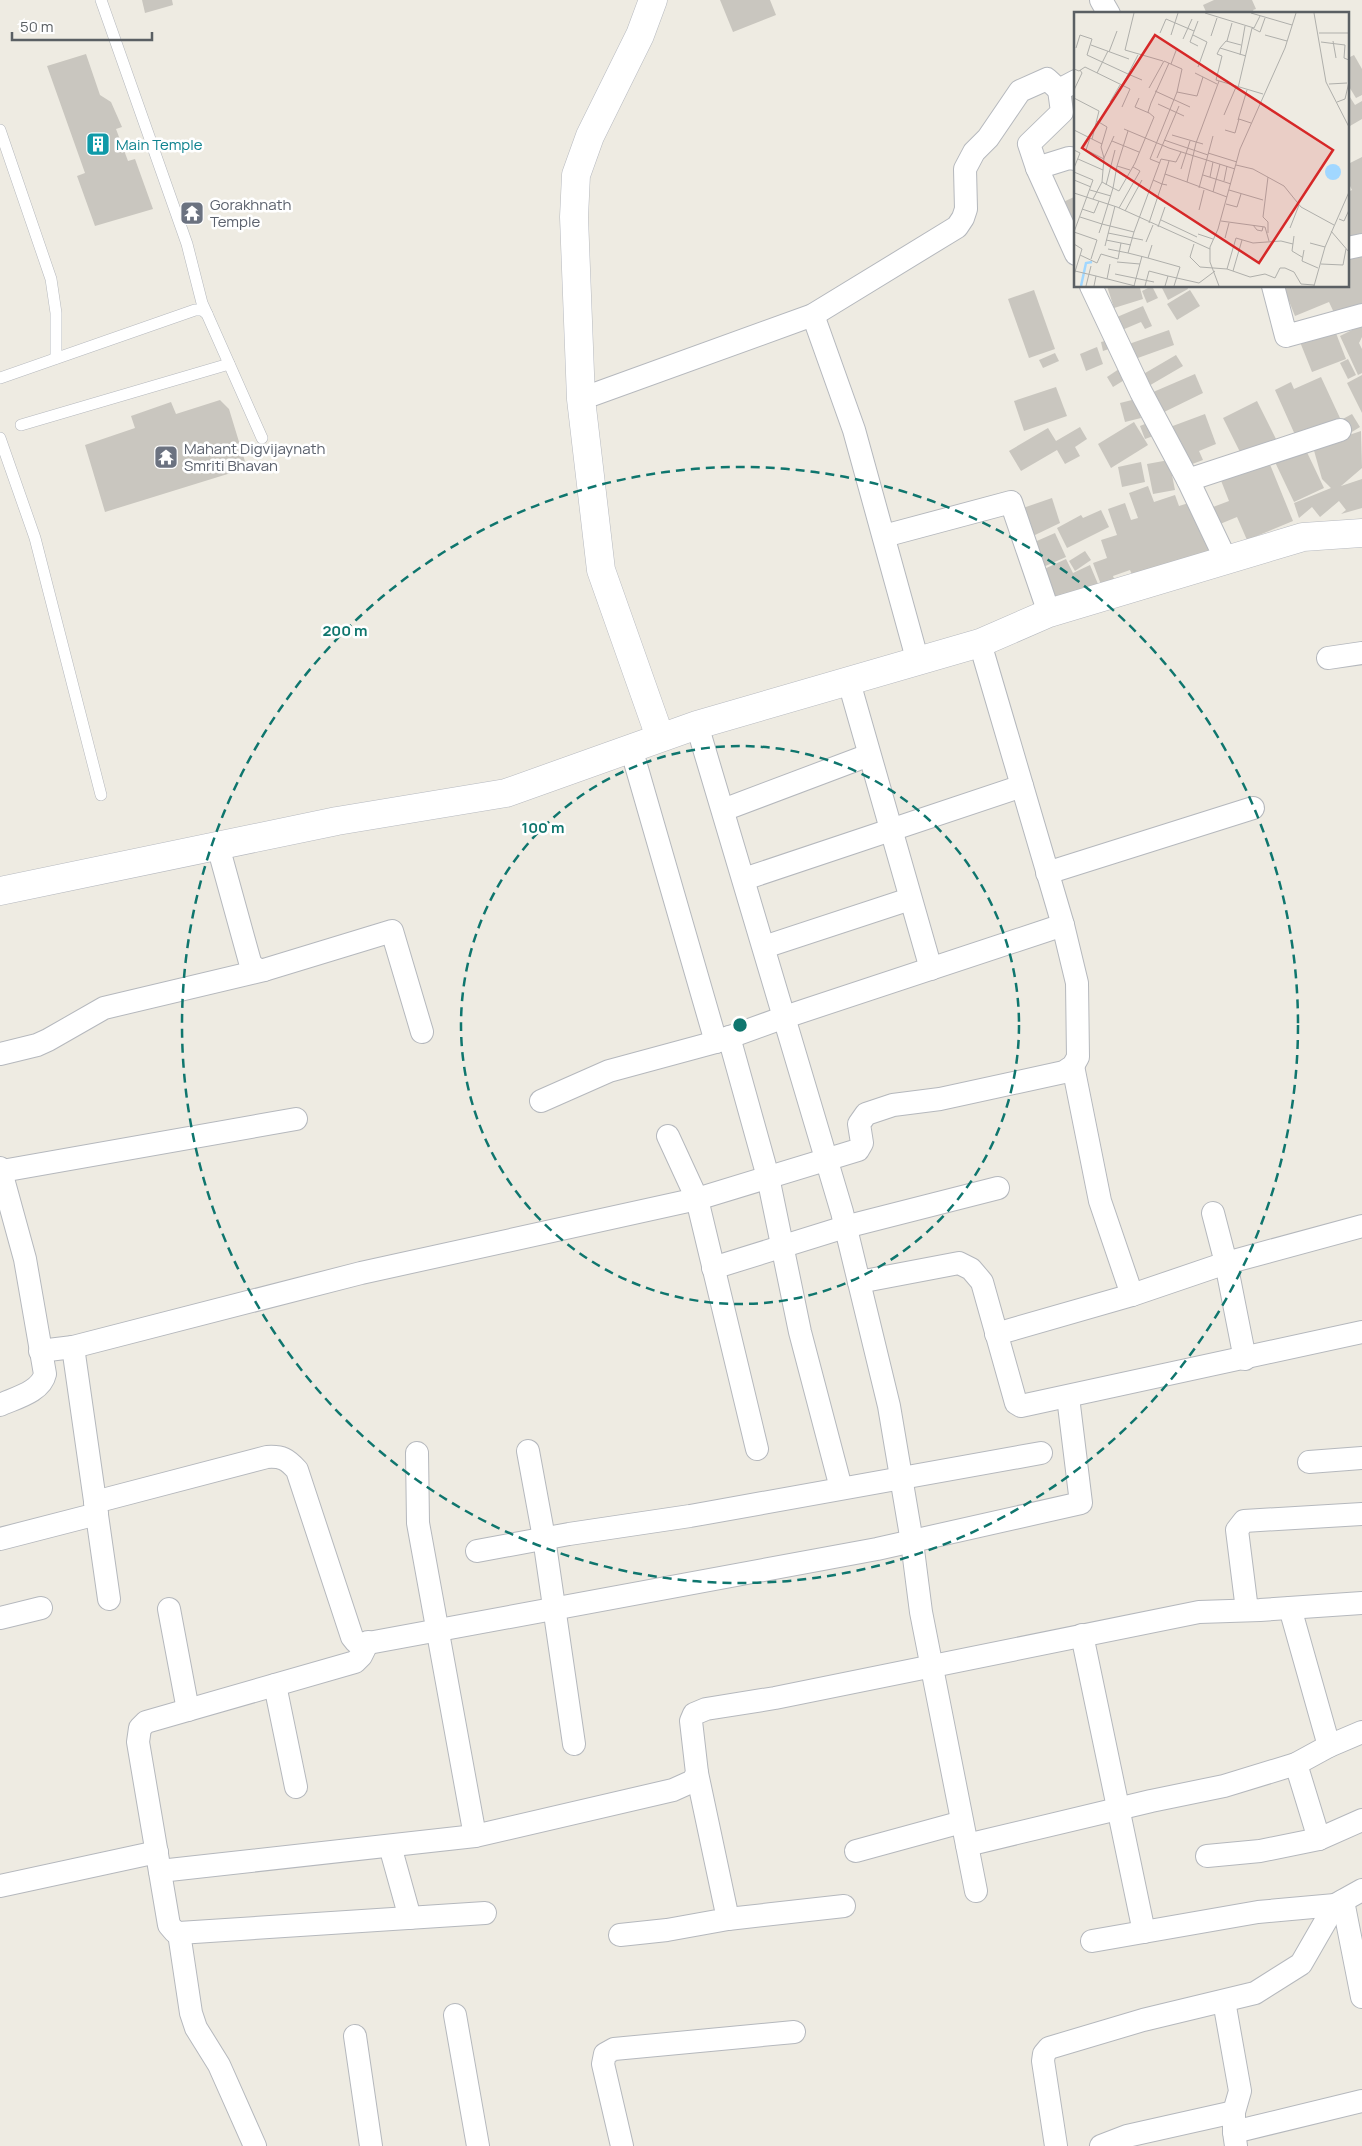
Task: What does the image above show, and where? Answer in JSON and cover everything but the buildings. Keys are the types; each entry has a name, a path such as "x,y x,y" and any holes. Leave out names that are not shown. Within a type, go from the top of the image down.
{"street":[{"path":"653,0 640,35 590,136 576,175 574,217 581,399 600,570 660,738"},
{"path":"1101,0 1108,12"},
{"path":"581,399 814,315 957,227 966,209 965,169 974,152 988,138 1020,91 1047,79 1067,86 1062,112 1029,144 1037,168 1074,250"},
{"path":"1037,168 1069,158 1074,159"},
{"path":"1091,288 1141,392 1188,480 1226,560"},
{"path":"1274,288 1286,336 1362,314"},
{"path":"814,315 854,430 918,662"},
{"path":"1188,480 1340,430"},
{"path":"884,536 1011,502 1049,613"},
{"path":"0,891 337,821 506,793 698,725 980,643 1049,613 1304,536 1362,533"},
{"path":"40,1351 73,1347 361,1273 697,1198 858,1150 861,1146 859,1124 866,1114 893,1105 940,1100 1064,1072 1073,1066 1078,1057 1077,983 1063,925 980,643"},
{"path":"1328,658 1362,653"},
{"path":"849,682 931,969"},
{"path":"698,725 826,1159 845,1227 889,1406 912,1542 921,1612 976,1891"},
{"path":"630,748 768,1177 800,1332 841,1488"},
{"path":"723,810 870,755"},
{"path":"744,879 1022,786"},
{"path":"1047,873 1253,808"},
{"path":"218,846 250,962 258,970 264,970"},
{"path":"764,946 910,899"},
{"path":"541,1101 609,1071 723,1040 785,1017 1063,925"},
{"path":"0,1054 37,1045 104,1008 264,970 392,931 422,1032"},
{"path":"1073,1066 1100,1201 1132,1295"},
{"path":"0,1405 32,1391 44,1380 45,1374 25,1259 1,1170 296,1118"},
{"path":"668,1136 697,1198 757,1450"},
{"path":"714,1268 845,1227 998,1188"},
{"path":"1213,1212 1226,1263 1246,1359"},
{"path":"996,1334 1132,1295 1226,1263 1362,1226"},
{"path":"859,1282 959,1263 971,1269 982,1282 1016,1403 1026,1406 1362,1332"},
{"path":"73,1347 109,1599"},
{"path":"0,1539 96,1508 268,1457 280,1456 288,1460 297,1470 352,1637 356,1642 368,1642 912,1542 1081,1503 1068,1397"},
{"path":"528,1451 555,1608 574,1744"},
{"path":"416,1453 418,1523 475,1836"},
{"path":"477,1551 544,1538 690,1516 1041,1453"},
{"path":"1309,1462 1362,1458"},
{"path":"1246,1610 1237,1530 1244,1521 1362,1514"},
{"path":"728,1919 697,1773 692,1720 694,1714 706,1709 775,1698 1199,1612 1362,1603"},
{"path":"0,1618 41,1608"},
{"path":"1290,1608 1329,1746"},
{"path":"169,1609 188,1710"},
{"path":"1082,1635 1144,1932"},
{"path":"368,1642 361,1656 355,1662 146,1722 140,1728 138,1734 169,1925 175,1932 179,1933 485,1913"},
{"path":"275,1685 296,1787"},
{"path":"967,1845 1224,1786 1296,1764 1329,1746 1362,1732"},
{"path":"1296,1764 1318,1839"},
{"path":"0,1886 158,1862 390,1846 475,1836 673,1790 693,1781 697,1773"},
{"path":"1207,1856 1260,1851 1318,1839 1362,1820"},
{"path":"856,1851 962,1822"},
{"path":"390,1846 410,1918"},
{"path":"1092,1940 1258,1912 1339,1903 1362,1890"},
{"path":"1339,1903 1362,1997"},
{"path":"1056,2146 1043,2062 1044,2054 1049,2048 1143,2020 1256,1993 1301,1964 1339,1903"},
{"path":"620,1935 667,1930 728,1919 844,1906"},
{"path":"179,1933 191,2013 196,2028 219,2065 255,2146"},
{"path":"1224,2001 1240,2090 1234,2130"},
{"path":"455,2015 478,2146"},
{"path":"622,2146 603,2064 605,2054 614,2049 794,2032"},
{"path":"356,2036 371,2146"},
{"path":"1101,2146 1127,2136 1234,2130 1362,2101"}],"lane":[{"path":"101,0 187,244 202,303 262,438"},
{"path":"0,130 51,279 56,313 56,358"},
{"path":"0,378 195,310 202,310 207,314"},
{"path":"21,425 229,364"},
{"path":"0,438 34,538 101,794"}],"place":[{"name":"Main Temple","path":"98,144"},
{"name":"Gorakhnath Temple","path":"192,213"},
{"name":"Mahant Digvijaynath Smriti Bhavan","path":"166,457"}]}
